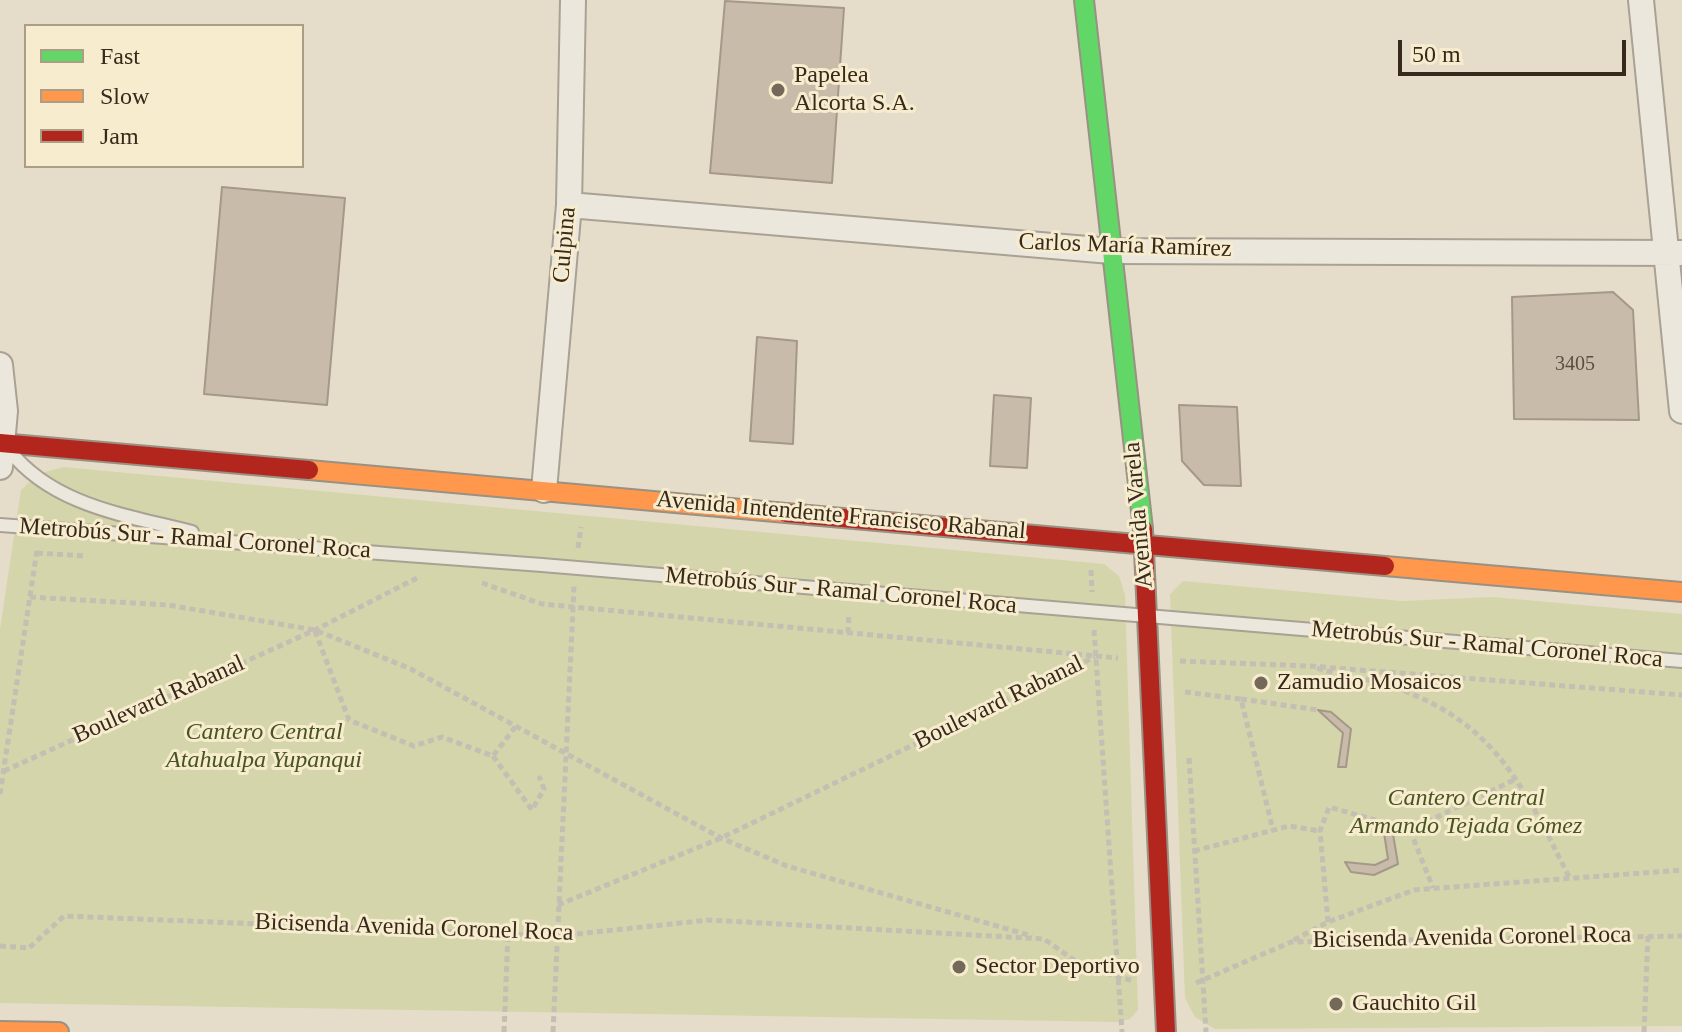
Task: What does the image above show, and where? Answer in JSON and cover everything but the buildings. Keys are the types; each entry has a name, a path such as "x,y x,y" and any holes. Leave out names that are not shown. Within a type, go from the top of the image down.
{"main road":[{"name":"Avenida Varela","path":"1084,0 1144,542 1166,1032"},
{"name":"Avenida Intendente Francisco Rabanal","path":"2,443 1682,592"},
{"path":"0,1031 59,1032"}],"street":[{"name":"Culpina","path":"544,490 569,205 573,0"},
{"path":"1641,0 1674,253 1682,411"},
{"name":"Carlos María Ramírez","path":"569,205 1111,251 1674,253"},
{"path":"0,365 5,411 0,467"}],"lane":[{"path":"2,443 27,473 83,503 222,539"},
{"name":"Metrobús Sur - Ramal Coronel Roca","path":"0,525 222,539 1682,661"}],"path":[{"path":"553,1032 571,606 585,494"},
{"path":"0,794 40,528"},
{"path":"1089,538 1122,1032"},
{"path":"37,553 96,556"},
{"path":"403,576 434,579"},
{"name":"Boulevard Rabanal","path":"4,771 315,630 419,577"},
{"name":"Boulevard Rabanal","path":"478,582 542,604 1096,656"},
{"name":"Boulevard Rabanal","path":"30,597 168,605 315,630 411,669 721,838 787,866 1044,939"},
{"path":"848,633 849,614"},
{"path":"1182,620 1186,705"},
{"path":"315,630 349,720 414,746 442,737 493,756 532,810 544,789 539,776"},
{"name":"Boulevard Rabanal","path":"558,905 721,838 1096,656"},
{"path":"1183,661 1309,666 1682,695"},
{"path":"1309,666 1387,685 1444,708 1492,745 1530,799 1569,877"},
{"path":"1185,692 1318,710"},
{"path":"1241,699 1273,830"},
{"path":"493,756 516,726"},
{"path":"1188,750 1206,1032"},
{"path":"1328,922 1320,831 1329,807 1410,830 1516,779"},
{"path":"1194,851 1289,826 1320,831"},
{"path":"1410,830 1433,888"},
{"path":"1291,942 1328,922 1414,890 1682,870"},
{"name":"Bicisenda Avenida Coronel Roca","path":"0,946 29,948 64,916 557,936 709,920 1044,939 1084,967 1120,980 1164,985 1201,983 1291,942 1682,936"},
{"path":"504,1032 508,934"},
{"path":"1644,1032 1648,935"}],"green space":[{"name":"Cantero Central Atahualpa Yupanqui","path":"63,467 1104,564 1119,576 1125,595 1138,1010 1130,1019 1117,1022 0,1003 0,629 21,490 38,474"},
{"name":"Cantero Central Armando Tejada Gómez","path":"1183,581 1402,601 1492,597 1682,614 1682,1026 1215,1029 1195,1017 1185,998 1170,594"}],"traffic: fast":[{"path":"1084,0 1143,529"}],"traffic: slow":[{"path":"309,470 786,513"},
{"path":"1385,566 1682,592"},
{"path":"0,1031 59,1032"}],"traffic: jam":[{"path":"0,443 309,470"},
{"path":"786,513 1385,566"},
{"path":"1143,529 1166,1032"}],"place":[{"name":"Papelea Alcorta S.A.","path":"778,90"},
{"name":"Zamudio Mosaicos","path":"1261,683"},
{"name":"Sector Deportivo","path":"959,967"},
{"name":"Gauchito Gil","path":"1336,1004"}]}
